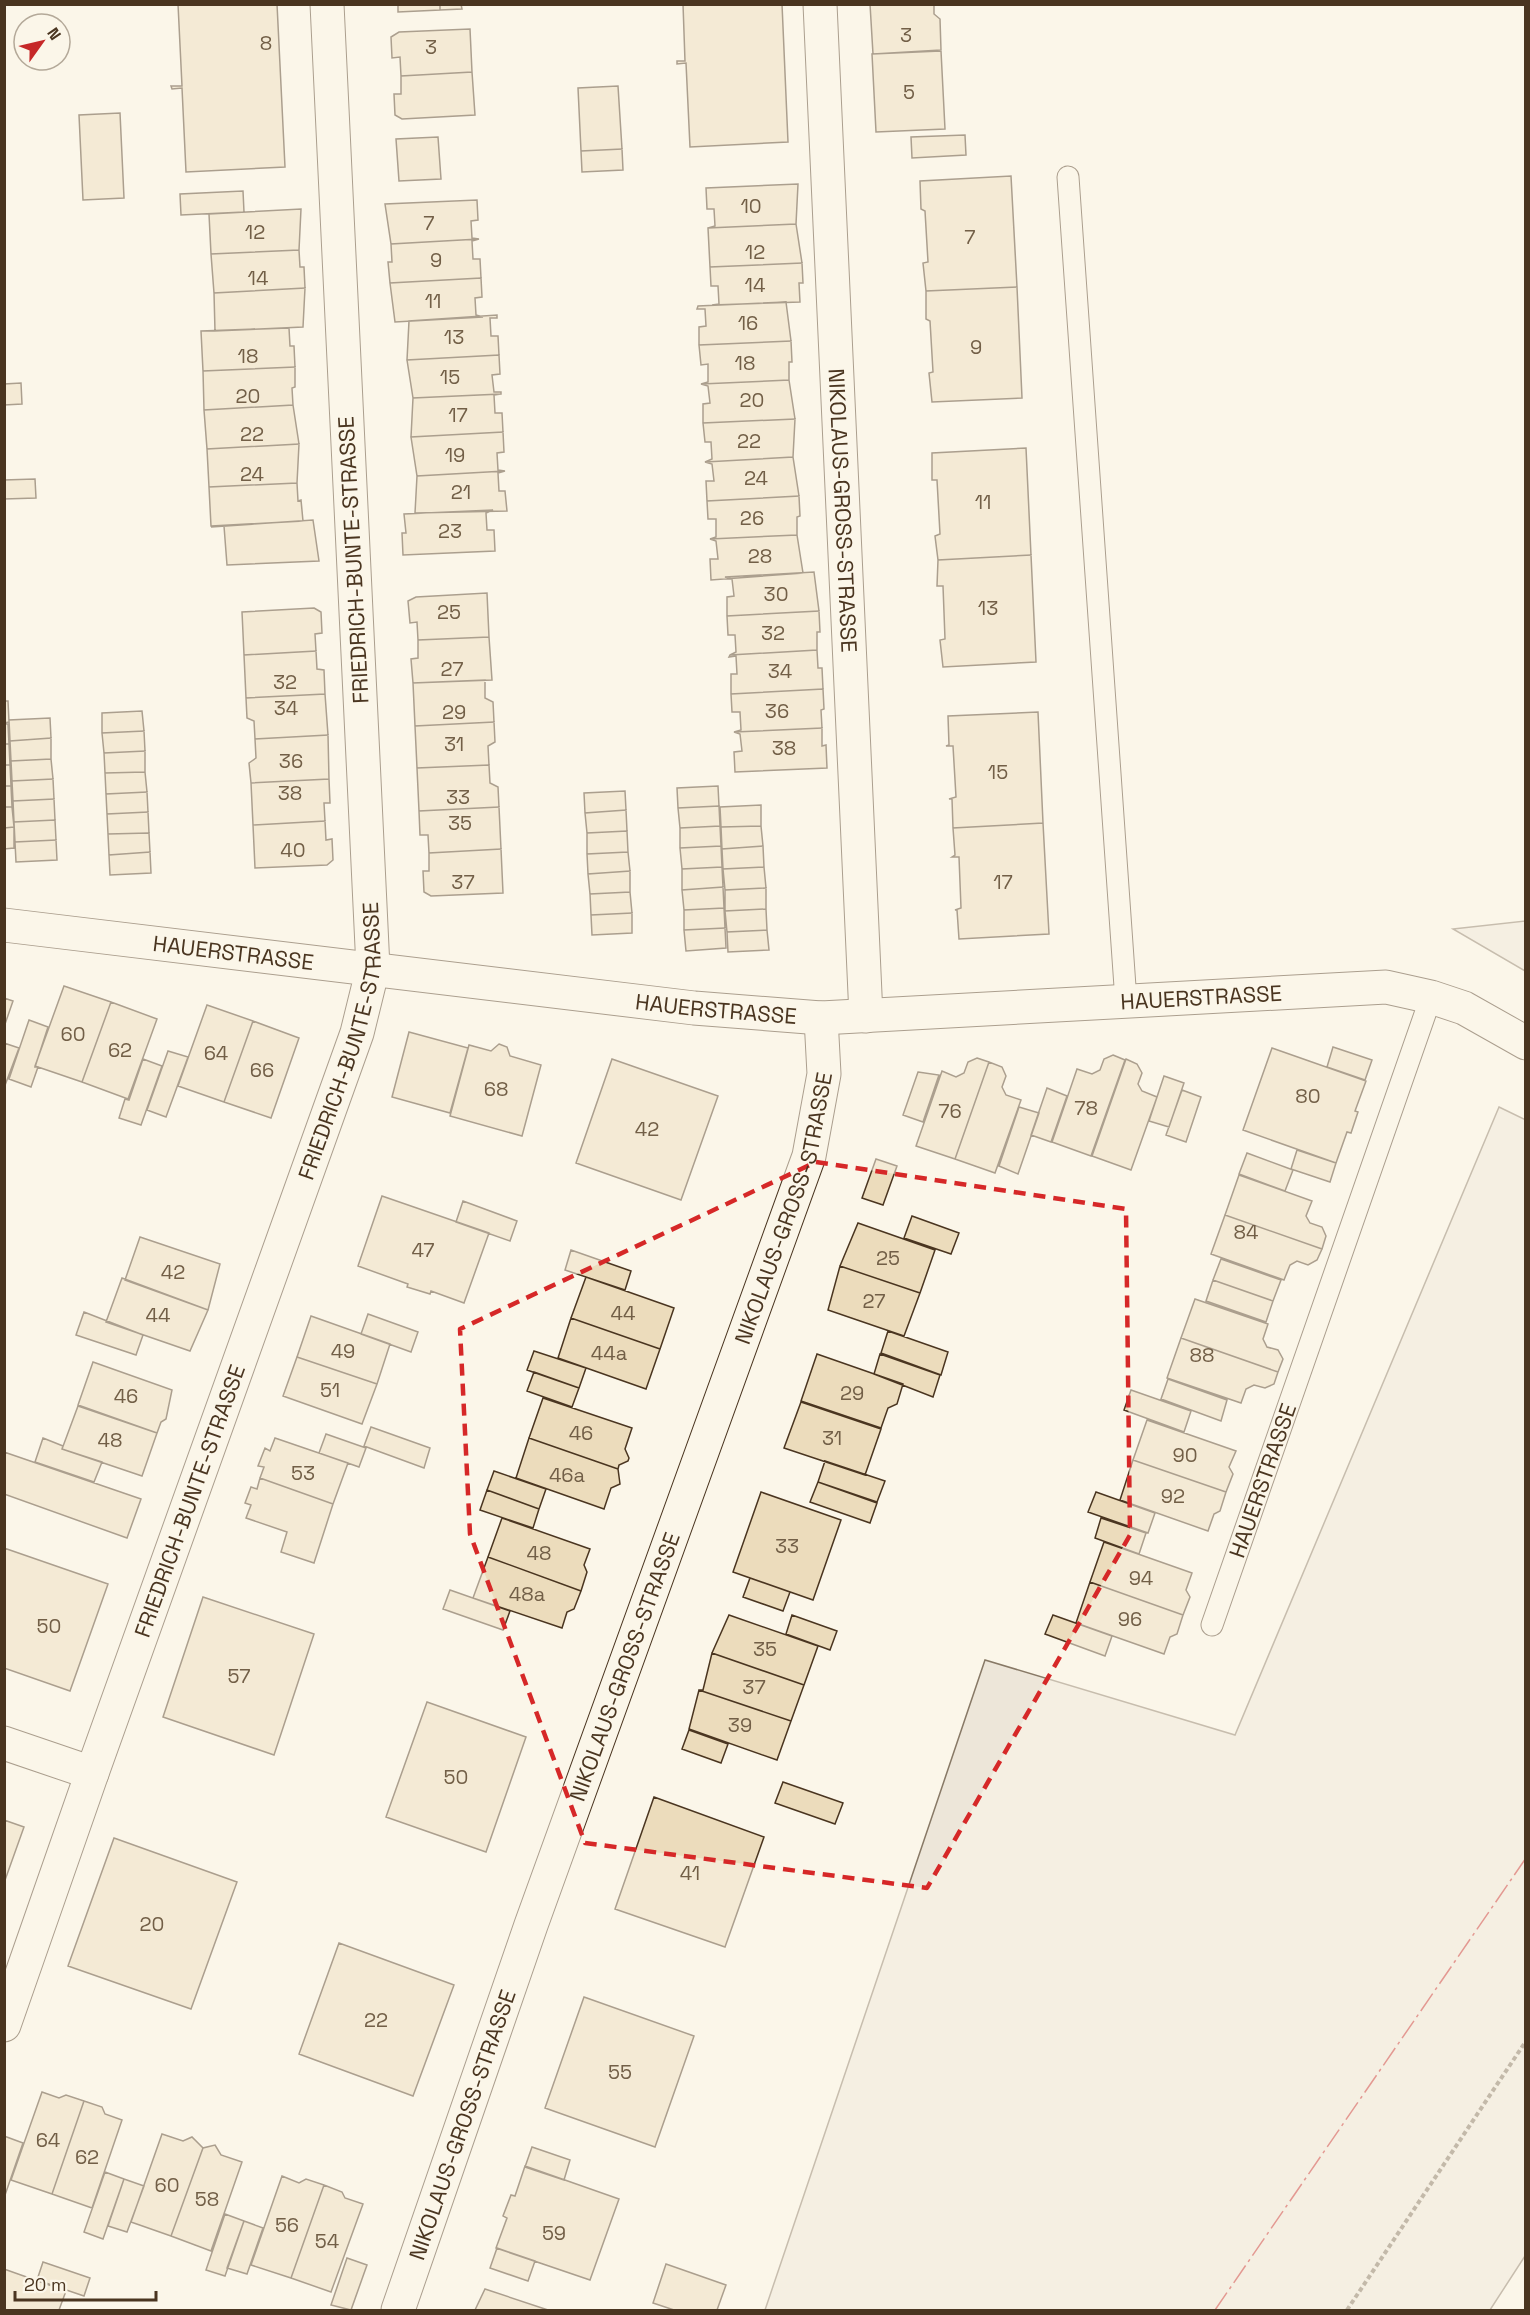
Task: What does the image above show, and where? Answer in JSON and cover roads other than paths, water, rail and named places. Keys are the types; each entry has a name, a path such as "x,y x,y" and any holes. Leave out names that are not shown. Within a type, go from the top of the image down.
{"street":[{"name":"FRIEDRICH-BUNTE-STRASSE","path":"4,2025 357,1033 373,968 327,4"},
{"name":"NIKOLAUS-GROSS-STRASSE","path":"820,4 866,1016"},
{"name":"HAUERSTRASSE","path":"4,925 693,1008 821,1018 1386,987 1431,997 1464,1008 1526,1043"},
{"name":"NIKOLAUS-GROSS-STRASSE","path":"398,2310 531,1925 809,1156 824,1074 821,1018"},
{"path":"4,1743 92,1773"}],"lane":[{"path":"1068,177 1126,1001"},
{"name":"HAUERSTRASSE","path":"1212,1625 1431,997"}]}
